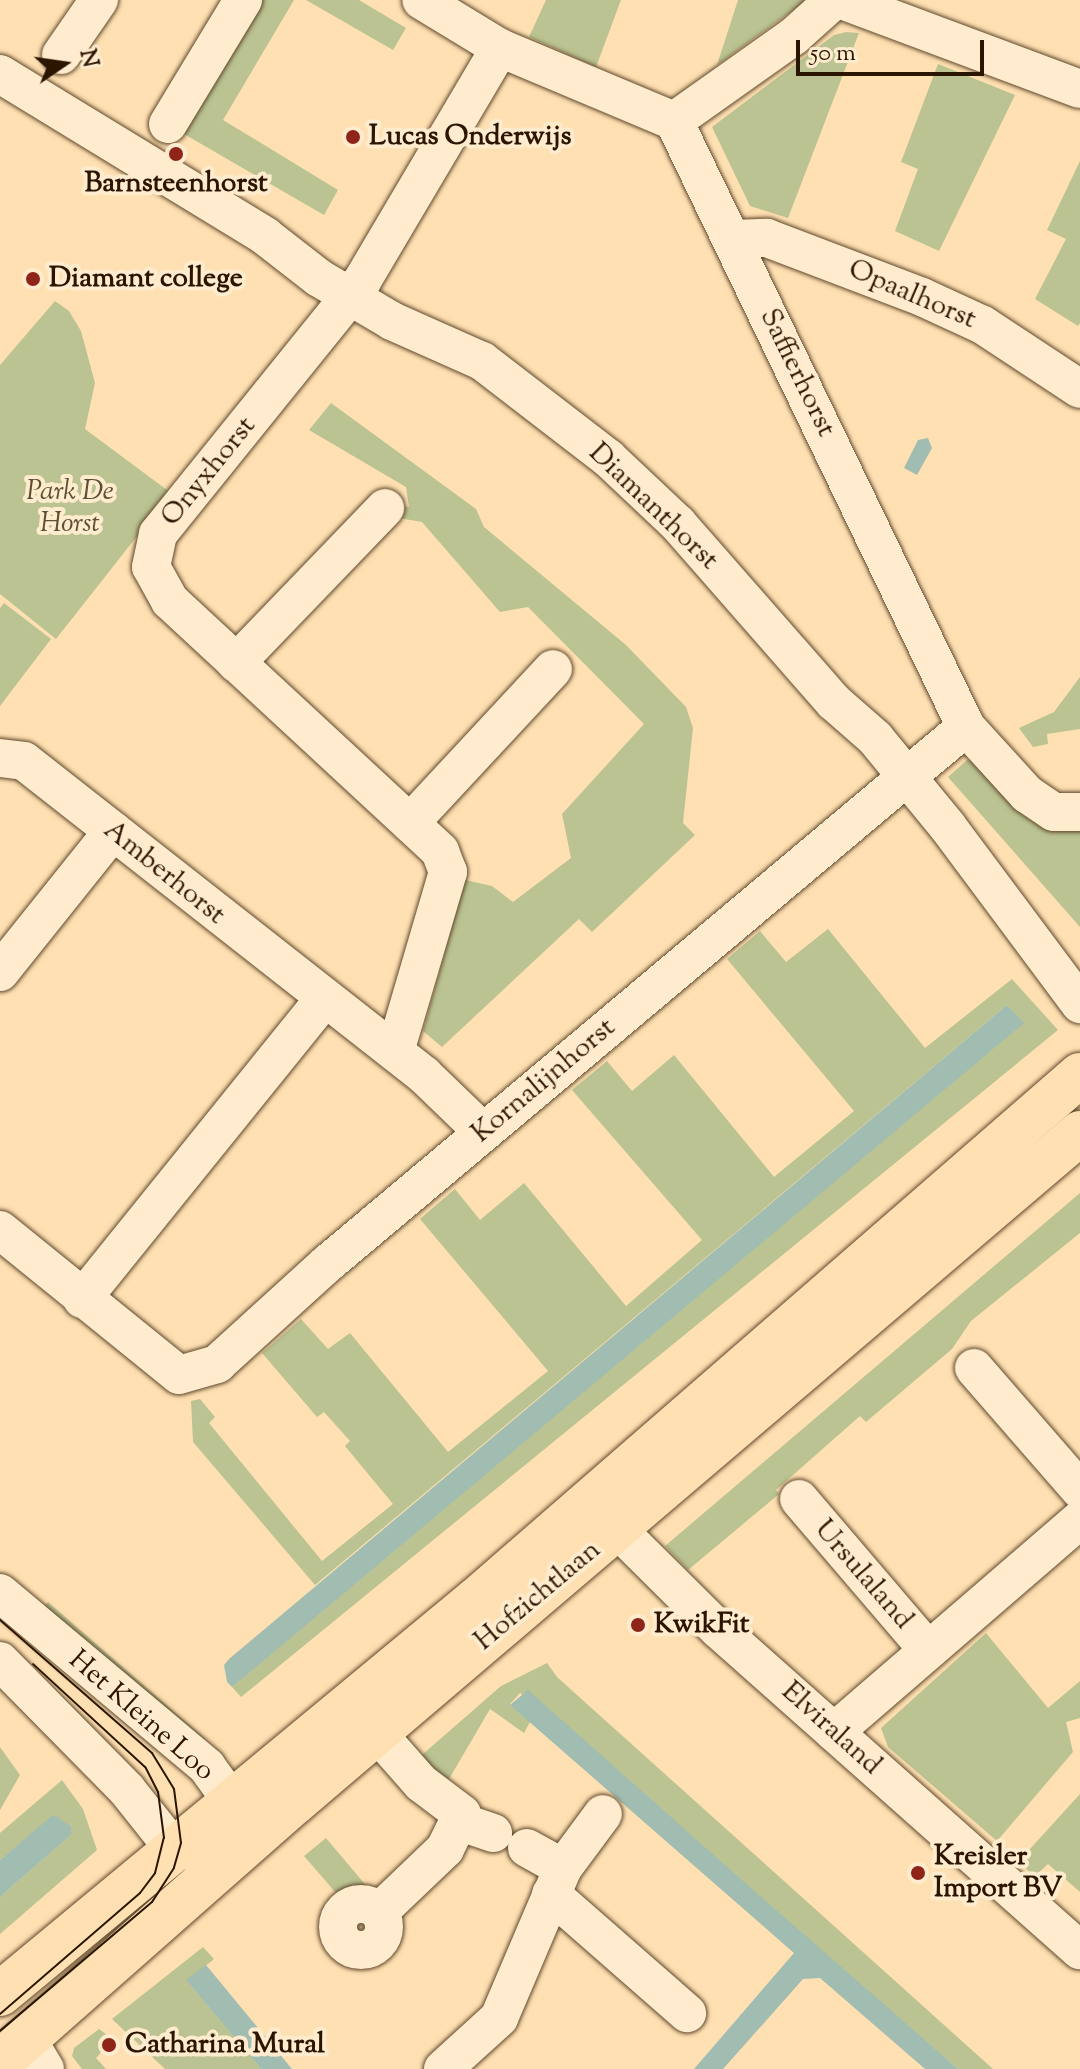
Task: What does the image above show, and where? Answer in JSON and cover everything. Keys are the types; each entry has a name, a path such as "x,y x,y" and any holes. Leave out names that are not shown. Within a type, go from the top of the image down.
{"main road":[{"name":"Hofzichtlaan","path":"24,2057 239,1853 377,1733 602,1515 1080,1075"},
{"name":"Hofzichtlaan","path":"0,1994 174,1849 602,1515 1080,1133"}],"street":[{"path":"61,55 99,0"},
{"path":"168,124 243,0"},
{"path":"421,0 500,48 674,121 794,36 834,0"},
{"path":"842,0 1080,89"},
{"path":"356,289 500,48"},
{"name":"Diamanthorst","path":"0,74 265,236 316,255 356,289 403,306 444,343 482,361 608,458 678,524 834,702 897,781 935,838 969,861 1076,991"},
{"name":"Saffierhorst","path":"674,121 966,727 1027,794 1054,812 1080,812"},
{"name":"Opaalhorst","path":"732,239 767,238 922,297 983,325 1080,389"},
{"name":"Onyxhorst","path":"356,289 158,534 151,567 170,601 440,851 448,872 395,1052"},
{"path":"236,663 385,508"},
{"path":"410,823 553,669"},
{"path":"897,781 966,727"},
{"name":"Amberhorst","path":"0,758 24,761 395,1052 483,1132"},
{"name":"Kornalijnhorst","path":"82,1299 179,1375 205,1370 233,1352 483,1132 897,781"},
{"path":"0,972 113,831"},
{"path":"0,1230 82,1299 325,998"},
{"path":"974,1368 1080,1490"},
{"name":"Ursulaland","path":"799,1499 928,1650"},
{"name":"Elviraland","path":"602,1515 834,1732 1080,1950"},
{"name":"Ursulaland","path":"834,1732 1080,1520"},
{"name":"Het Kleine Loo","path":"6,1611 207,1767 233,1803 239,1853"},
{"name":"Het Kleine Loo","path":"0,1661 127,1790 174,1849"},
{"path":"377,1733 421,1783 454,1805 477,1828 445,1849 379,1912"},
{"path":"443,2069 499,2018 557,1881 603,1814"},
{"path":"527,1848 687,2013"},
{"path":"174,1849 239,1853"}],"green space":[{"path":"260,0 294,0 223,120 338,190 324,215 184,134"},
{"path":"306,0 359,0 406,28 393,50"},
{"path":"546,0 621,0 596,67 529,37"},
{"path":"738,0 807,0 717,65"},
{"path":"859,33 788,218 750,206 712,127 834,35"},
{"path":"938,64 1015,95 939,251 895,231 918,169 901,162"},
{"path":"1080,161 1078,326 1035,299 1066,239 1047,230"},
{"name":"Park De Horst","path":"55,301 69,311 81,331 95,383 85,429 171,493 56,639 0,594 0,365"},
{"path":"331,403 476,509 484,527 626,645 686,707 693,728 683,823 695,835 592,932 579,919 442,1047 423,1031 465,880 492,886 513,902 571,858 562,814 644,724 528,607 500,612 422,522 399,518 400,506 409,507 406,487 309,430"},
{"path":"4,603 51,639 0,706 0,608"},
{"path":"1080,677 1080,729 1047,734 1048,744 1033,747 1019,728 1054,712"},
{"path":"967,760 979,764 1041,826 1080,831 1080,927 948,777"},
{"path":"828,929 925,1048 1012,979 1058,1030 241,1697 232,1687 348,1586 1023,1023 1007,1005 315,1585 193,1442 191,1401 200,1399 215,1417 209,1423 322,1561 393,1504 345,1446 350,1441 324,1412 317,1417 262,1353 301,1319 328,1349 350,1333 448,1452 548,1371 420,1219 455,1189 480,1220 524,1183 626,1306 702,1240 572,1090 607,1061 632,1091 674,1055 774,1177 854,1111 727,959 760,931 786,962"},
{"path":"1080,1193 1080,1233 971,1321 952,1349 866,1422 860,1416 776,1490 779,1494 688,1570 665,1546"},
{"path":"48,1602 205,1738 196,1748 39,1612"},
{"path":"986,1633 1048,1708 1080,1681 1080,1718 1066,1722 1073,1752 997,1841 888,1747 881,1728"},
{"path":"547,1663 557,1677 993,2069 958,2069 520,1693 510,1704 530,1722 524,1733 490,1709 449,1779 444,1782 415,1761 501,1686"},
{"path":"0,1747 20,1775 0,1810"},
{"path":"62,1780 83,1809 97,1850 0,1934 0,1897 71,1835 71,1826 53,1816 0,1860 0,1833"},
{"path":"1080,1794 1080,1892 1048,1864 1034,1877 1019,1861"},
{"path":"326,1838 374,1895 364,1892 342,1900 304,1856"},
{"path":"203,1947 214,1959 187,1981 261,2069 165,2069 112,2019"},
{"path":"99,2029 113,2039 96,2058 106,2069 82,2069 72,2056 74,2048"}],"shaded area":[{"path":"928,438 932,448 917,475 904,468 918,440"},
{"path":"1007,1005 1024,1023 232,1687 227,1682 224,1665 229,1659"},
{"path":"528,1690 958,2069 925,2069 820,1978 803,1979 723,2069 694,2069 794,1953 510,1705"},
{"path":"53,1815 71,1826 71,1835 0,1897 0,1860"},
{"path":"206,1965 292,2069 261,2069 186,1980"}],"tram line":[{"path":"0,1620 152,1753 174,1789 181,1843 174,1868 152,1902 0,2031"},
{"path":"0,2014 140,1893 155,1873 164,1838 158,1792 145,1767 33,1664"}],"place":[{"name":"Lucas Onderwijs","path":"353,137"},
{"name":"Barnsteenhorst","path":"176,154"},
{"name":"Diamant college","path":"33,279"},
{"name":"KwikFit","path":"638,1625"},
{"name":"Kreisler Import BV","path":"918,1873"},
{"name":"Catharina Mural","path":"109,2045"}]}
